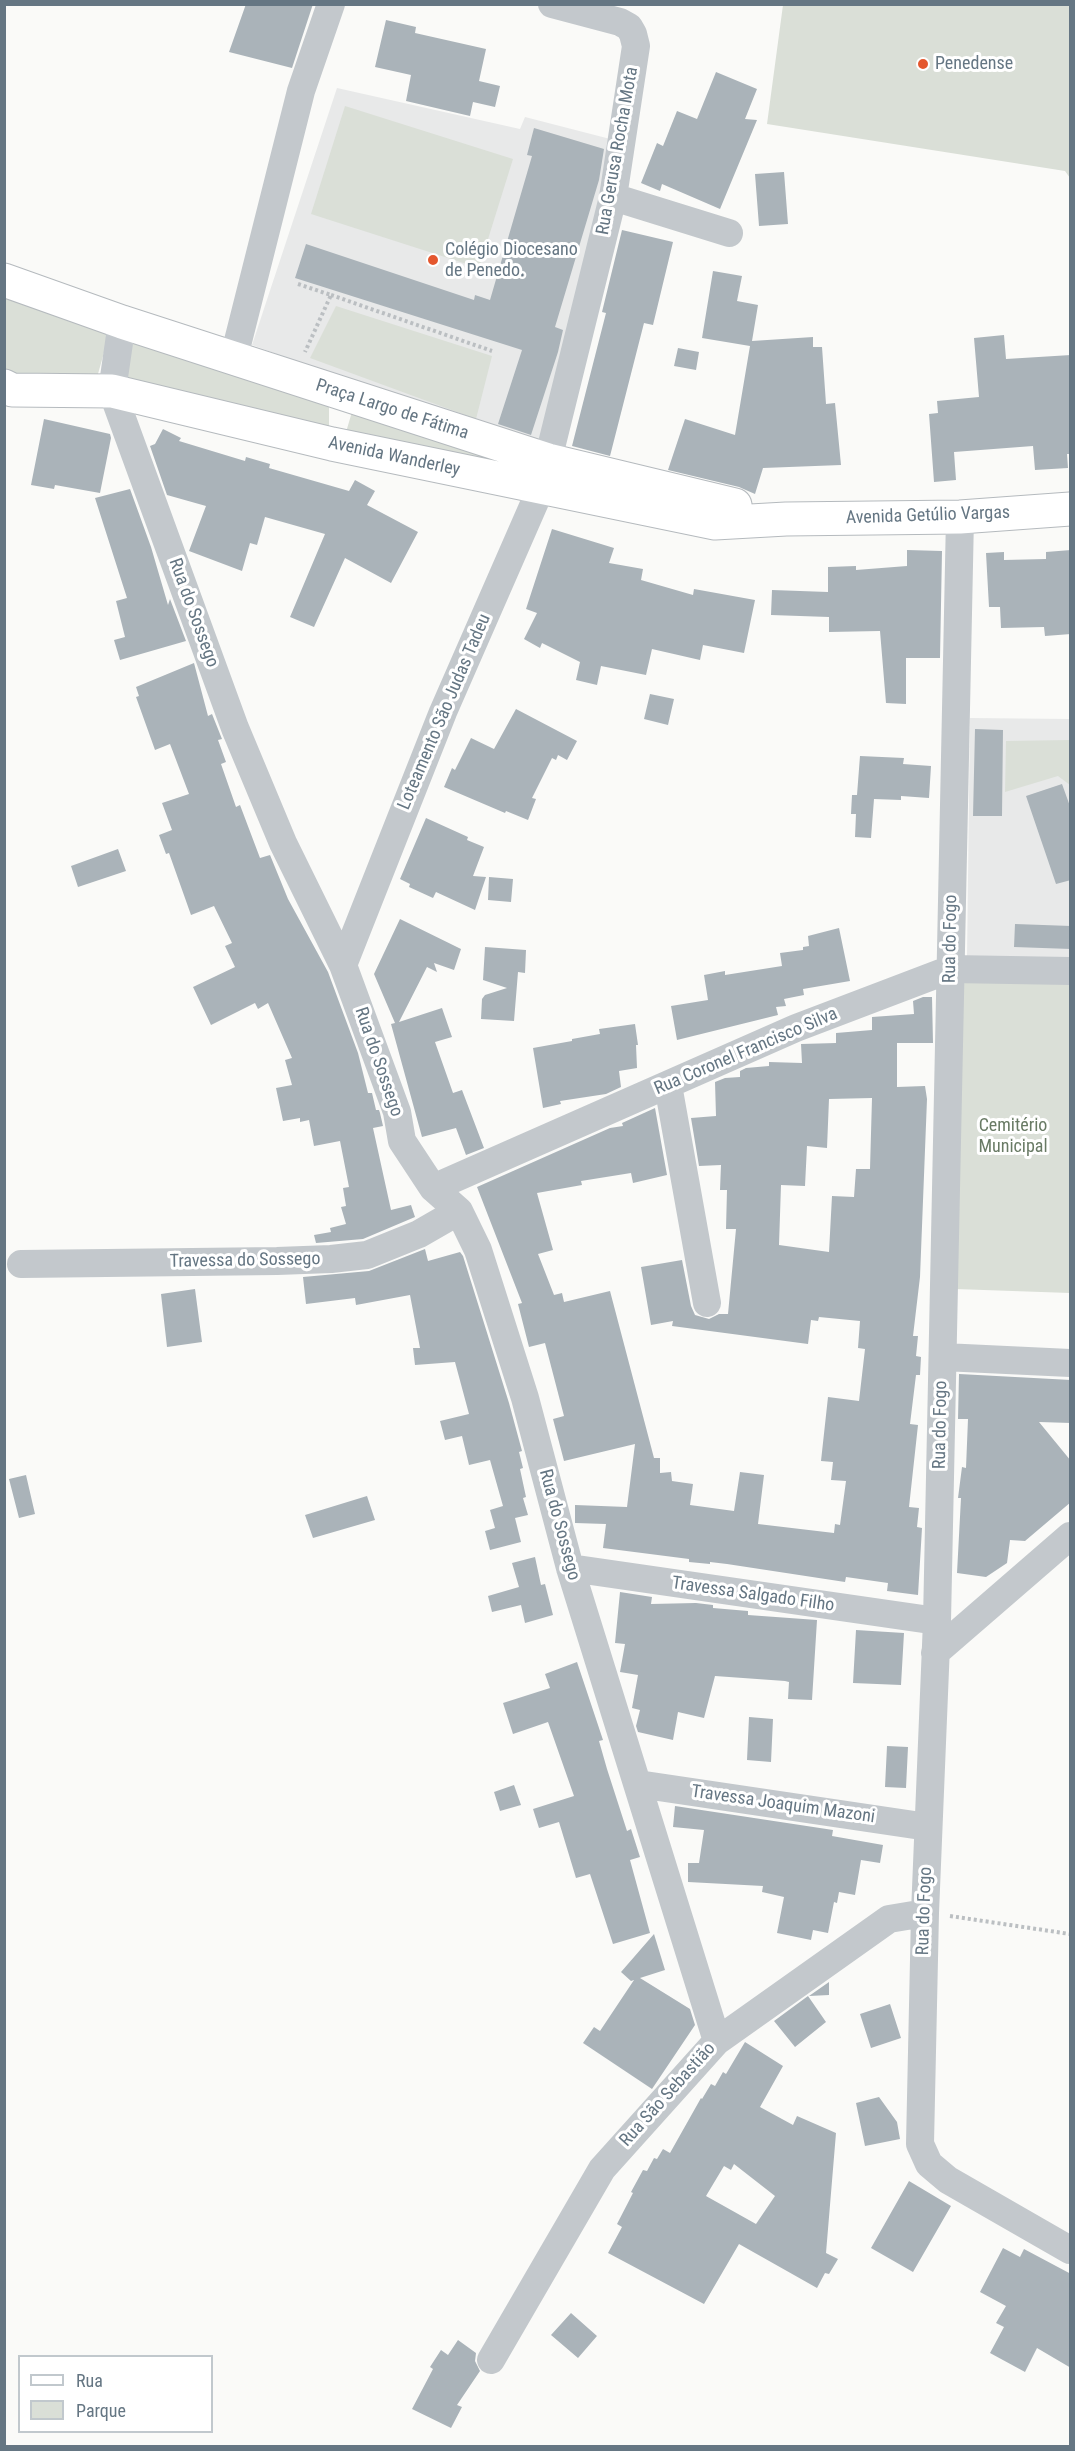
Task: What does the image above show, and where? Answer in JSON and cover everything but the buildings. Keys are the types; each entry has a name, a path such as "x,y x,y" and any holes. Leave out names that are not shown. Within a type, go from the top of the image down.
{"main road":[{"name":"Praça Largo de Fátima","path":"4,280 122,322 345,394 544,474 786,519"},
{"name":"Avenida Wanderley","path":"7,388 112,391 332,444 544,474"},
{"path":"332,444 345,394"},
{"name":"Avenida Getúlio Vargas","path":"786,519 960,517 1071,509"}],"street":[{"path":"234,357 300,91 331,4"},
{"name":"Rua Gerusa Rocha Mota","path":"544,474 613,197 636,46 629,27 620,22 552,4"},
{"path":"613,197 729,233"},
{"name":"Rua do Sossego","path":"122,322 112,391 236,729 283,843 343,965 397,1112 402,1141 433,1188 459,1211 478,1250 525,1398 570,1568 717,2041"},
{"name":"Loteamento São Judas Tadeu","path":"343,965 443,712 544,474"},
{"name":"Rua do Fogo","path":"960,517 937,1621 925,1913 920,2144 929,2164 948,2180 1071,2250"},
{"name":"Rua Coronel Francisco Silva","path":"433,1188 796,1028 951,969 1071,971"},
{"path":"668,1085 707,1303"},
{"name":"Travessa do Sossego","path":"21,1264 277,1261 367,1255 419,1234 459,1211"},
{"path":"943,1357 1071,1363"},
{"path":"935,1653 1071,1536"},
{"name":"Travessa Salgado Filho","path":"570,1568 937,1621"},
{"name":"Travessa Joaquim Mazoni","path":"638,1784 928,1827"},
{"name":"Rua São Sebastião","path":"491,2360 602,2169 717,2041 889,1919 925,1913"}],"path":[{"path":"298,284 492,351"},
{"path":"293,377 332,295"},
{"path":"925,1913 1071,1934"}],"shaded area":[{"name":"Colégio Diocesano de Penedo.","path":"337,88 520,129 525,117 618,141 537,450 252,345"},
{"path":"970,718 1070,719 1070,959 967,957"}],"green space":[{"name":"Penedense","path":"783,5 1070,5 1070,178 1065,171 767,124"},
{"path":"345,106 513,159 479,268 311,214"},
{"path":"5,288 112,324 96,381 5,377"},
{"path":"336,306 492,356 476,419 310,358"},
{"path":"124,331 329,395 329,434 117,382"},
{"path":"354,405 530,473 344,439"},
{"path":"1070,740 1070,785 1058,776 1005,792 1006,741"},
{"name":"Cemitério Municipal","path":"958,981 1070,982 1070,1293 955,1289"}],"place":[{"name":"Penedense","path":"923,64"},
{"name":"Colégio Diocesano de Penedo.","path":"433,260"}]}
